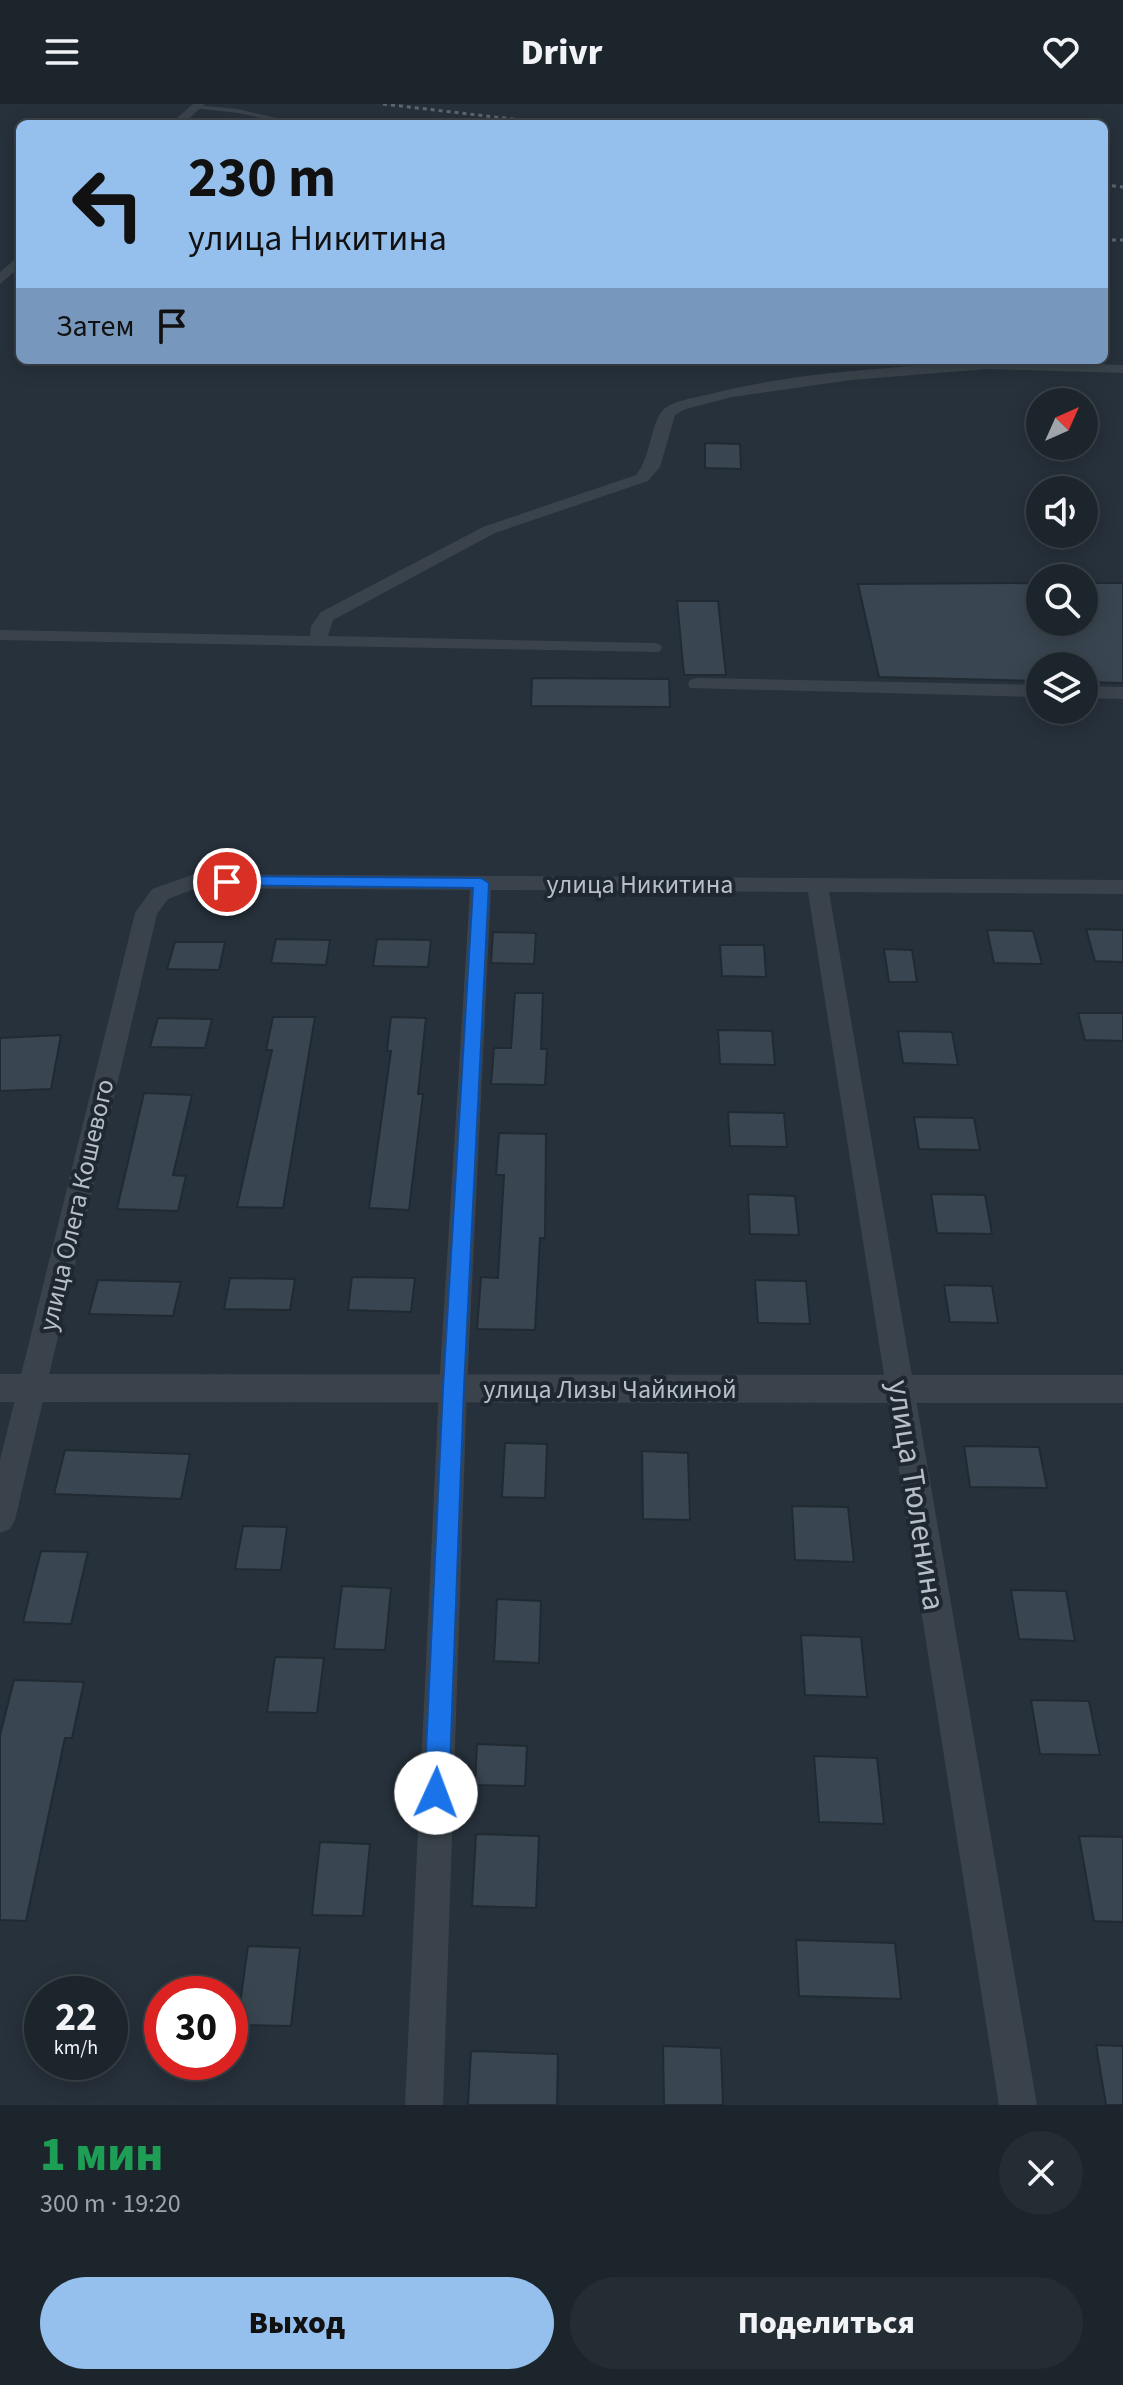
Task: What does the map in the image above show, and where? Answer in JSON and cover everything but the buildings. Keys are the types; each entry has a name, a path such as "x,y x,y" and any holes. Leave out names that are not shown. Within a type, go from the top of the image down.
{"street":[{"path":"181,120 198,106"},
{"path":"0,280 16,263"},
{"path":"318,641 320,626 327,616 489,530 642,478 652,467 668,413 681,406 731,393 851,376 987,365 1123,369"},
{"path":"0,635 653,648"},
{"path":"697,684 1026,691"},
{"path":"1098,692 1123,693"},
{"name":"улица Никитина","path":"160,894 195,881 1123,887"},
{"path":"424,2105 453,1388 481,883"},
{"name":"улица Тюленина","path":"817,885 1018,2105"},
{"name":"улица Олега Кошевого","path":"0,1520 146,913 160,894"},
{"name":"улица Лизы Чайкиной","path":"0,1388 1123,1389"}],"lane":[{"path":"198,106 280,120"}],"railway":[{"path":"383,104 521,120"},
{"path":"1108,185 1123,187"},
{"path":"1108,240 1123,240"}],"route":[{"path":"227,882 481,883 453,1388 436,1793"}]}
